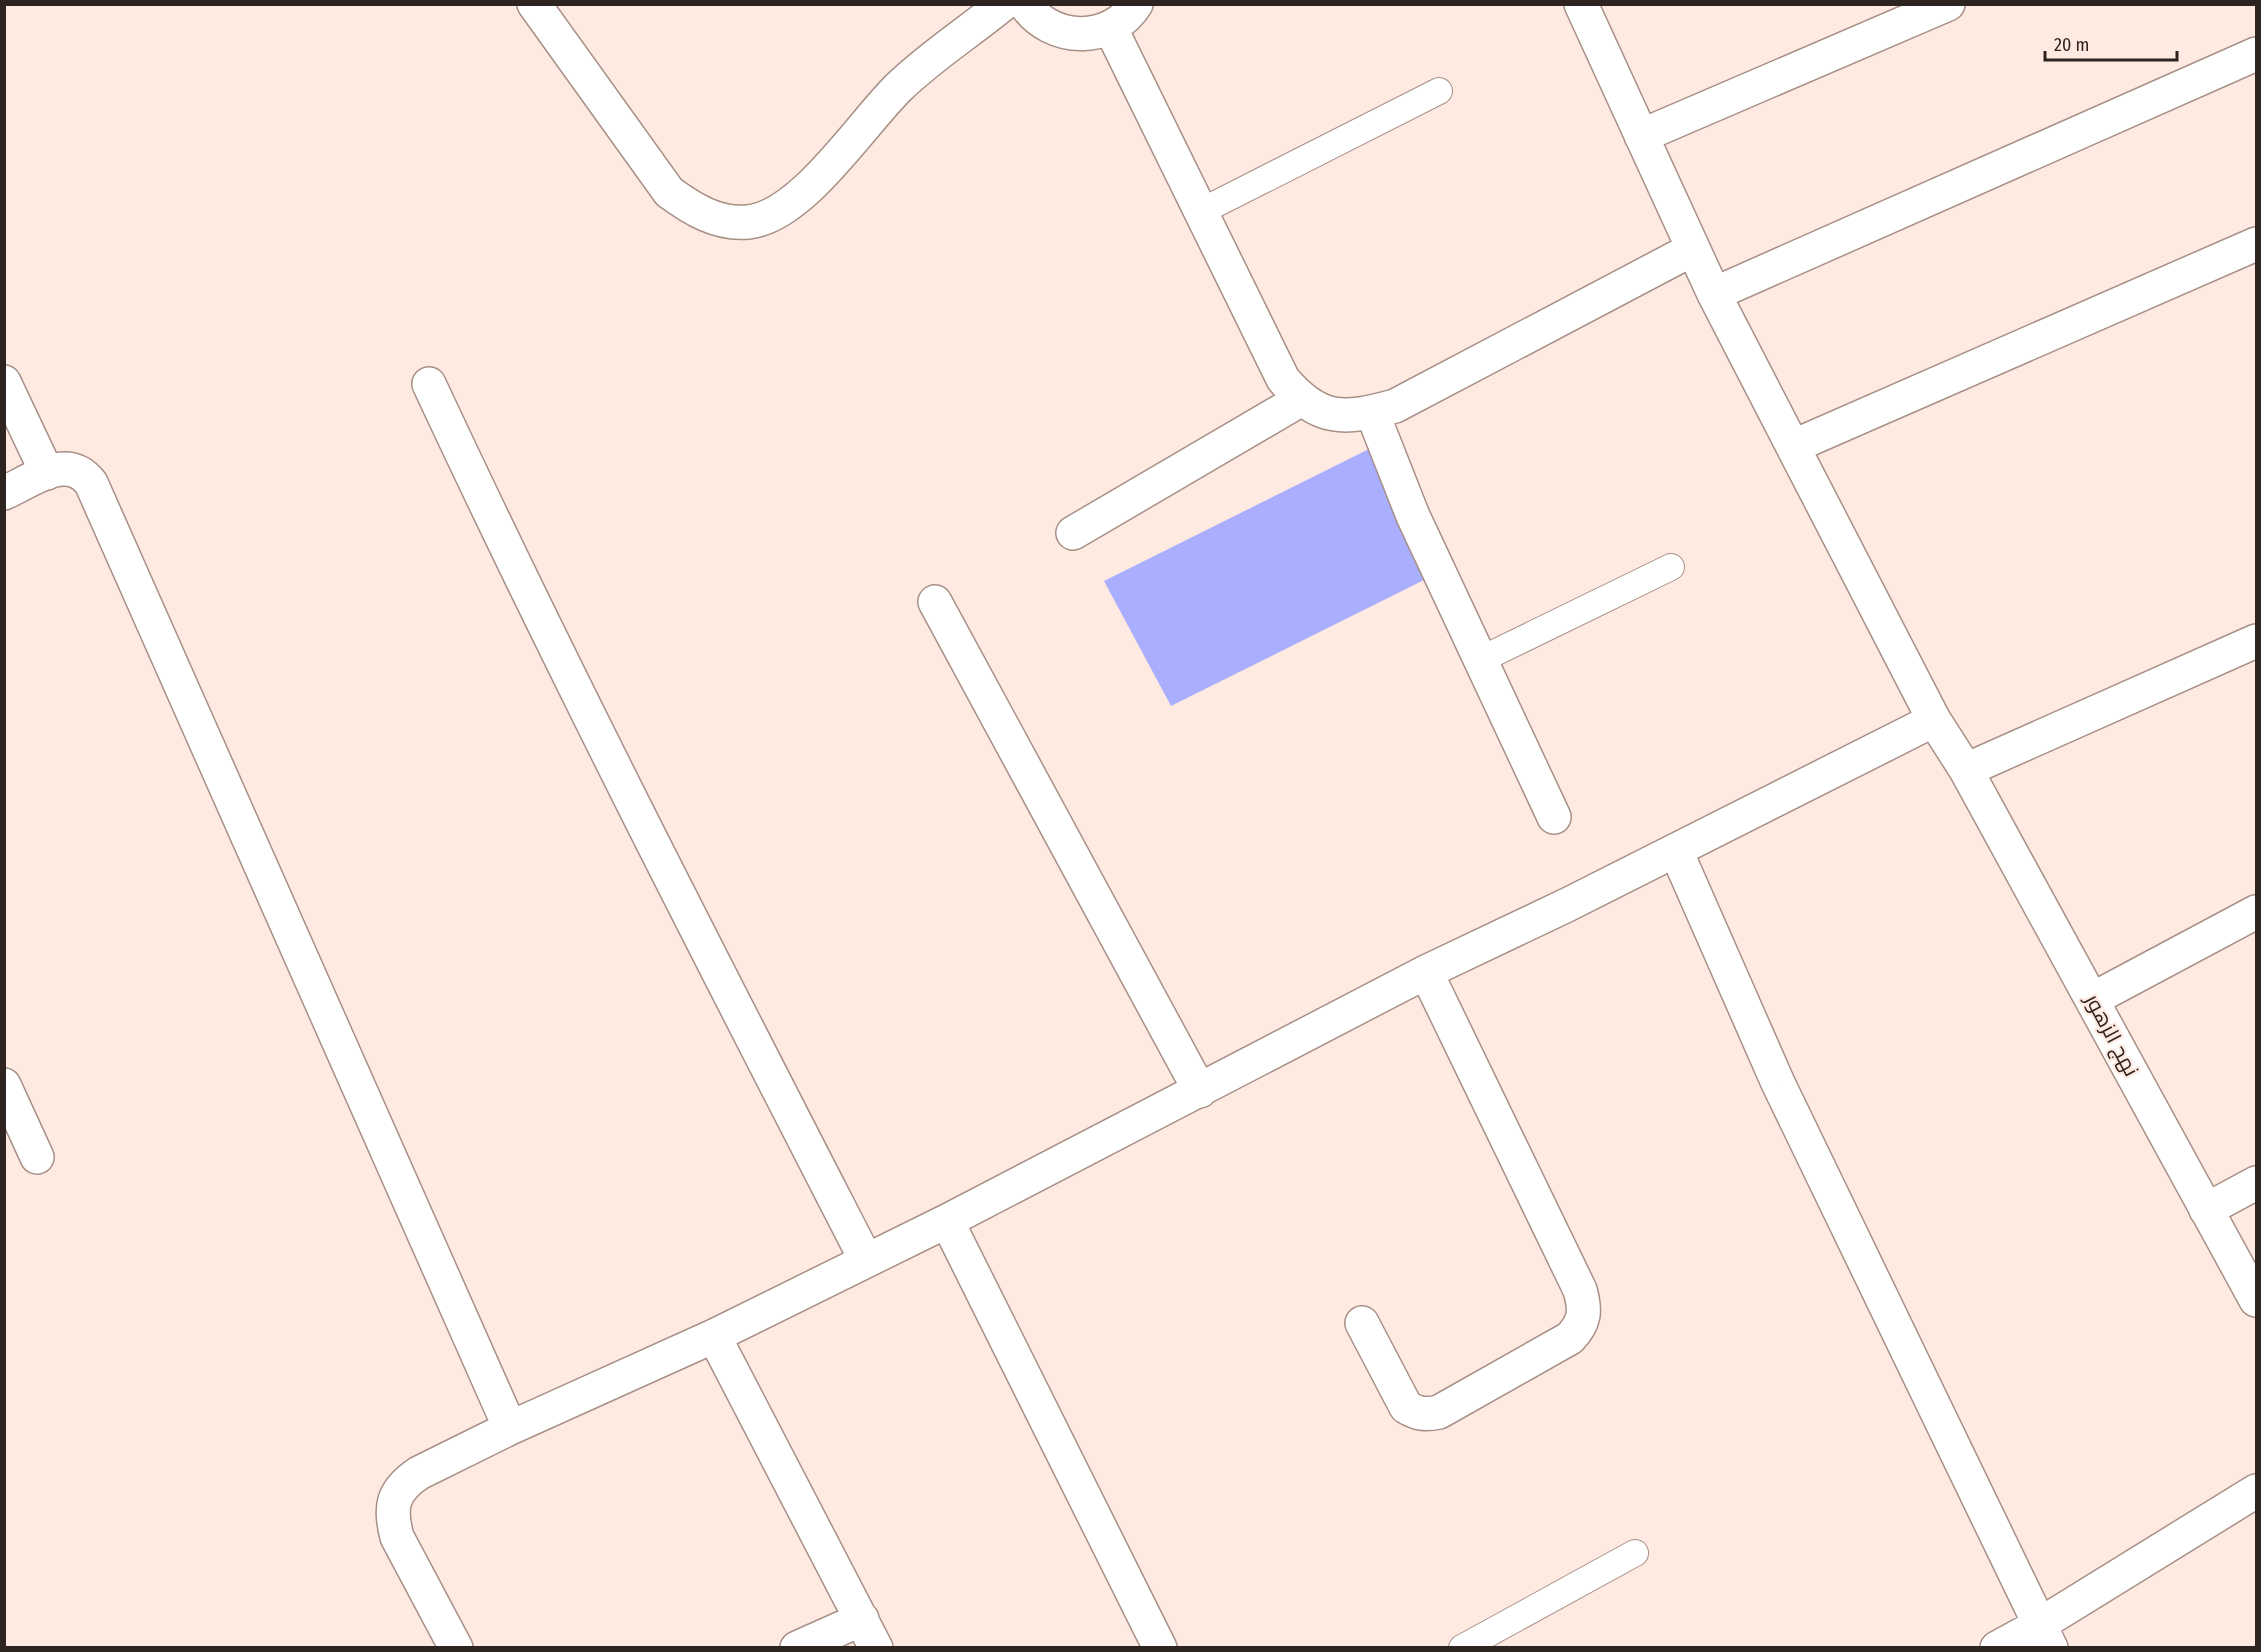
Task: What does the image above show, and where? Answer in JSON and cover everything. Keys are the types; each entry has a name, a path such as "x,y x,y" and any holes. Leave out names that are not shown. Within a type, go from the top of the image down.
{"street":[{"path":"534,4 669,192 692,209 716,219 748,222 776,214 808,188 899,87 941,50 1003,4"},
{"path":"1025,4 1033,16 1056,30 1083,34 1111,29 1131,12 1136,4"},
{"name":"نهج الزهور","path":"1581,4 1714,294 1934,720 1966,770 2256,1300"},
{"path":"1641,136 1948,4"},
{"path":"1111,29 1283,379 1300,400 1327,413 1358,416 1395,406 1694,249"},
{"path":"1714,294 2256,54"},
{"path":"1794,446 2256,244"},
{"path":"4,382 47,473"},
{"path":"429,384 492,519 687,914 866,1260"},
{"path":"1073,533 1300,400"},
{"path":"1372,412 1413,516 1554,817"},
{"path":"4,493 47,473 71,467 82,472 101,504 510,1428"},
{"path":"935,602 1200,1091"},
{"path":"1966,770 2256,641"},
{"path":"456,1647 397,1537 392,1518 395,1496 405,1482 419,1473 510,1428 714,1336 947,1221 1426,972 1676,851 1934,720"},
{"path":"1676,851 1778,1083 2045,1636"},
{"path":"2093,999 2256,912"},
{"path":"1362,1323 1406,1407 1418,1414 1428,1415 1439,1412 1570,1338 1583,1322 1585,1306 1580,1290 1426,972"},
{"path":"4,1085 37,1157"},
{"path":"2206,1210 2256,1183"},
{"path":"947,1221 1160,1647"},
{"path":"714,1336 876,1647"},
{"path":"1997,1647 2045,1636 2256,1491"},
{"path":"797,1647 862,1618"}],"lane":[{"path":"1200,212 1439,91"},
{"path":"1480,660 1671,567"},
{"path":"1462,1647 1635,1553"}],"building":[{"path":"1379,444 1430,577 1171,706 1104,581"}]}
